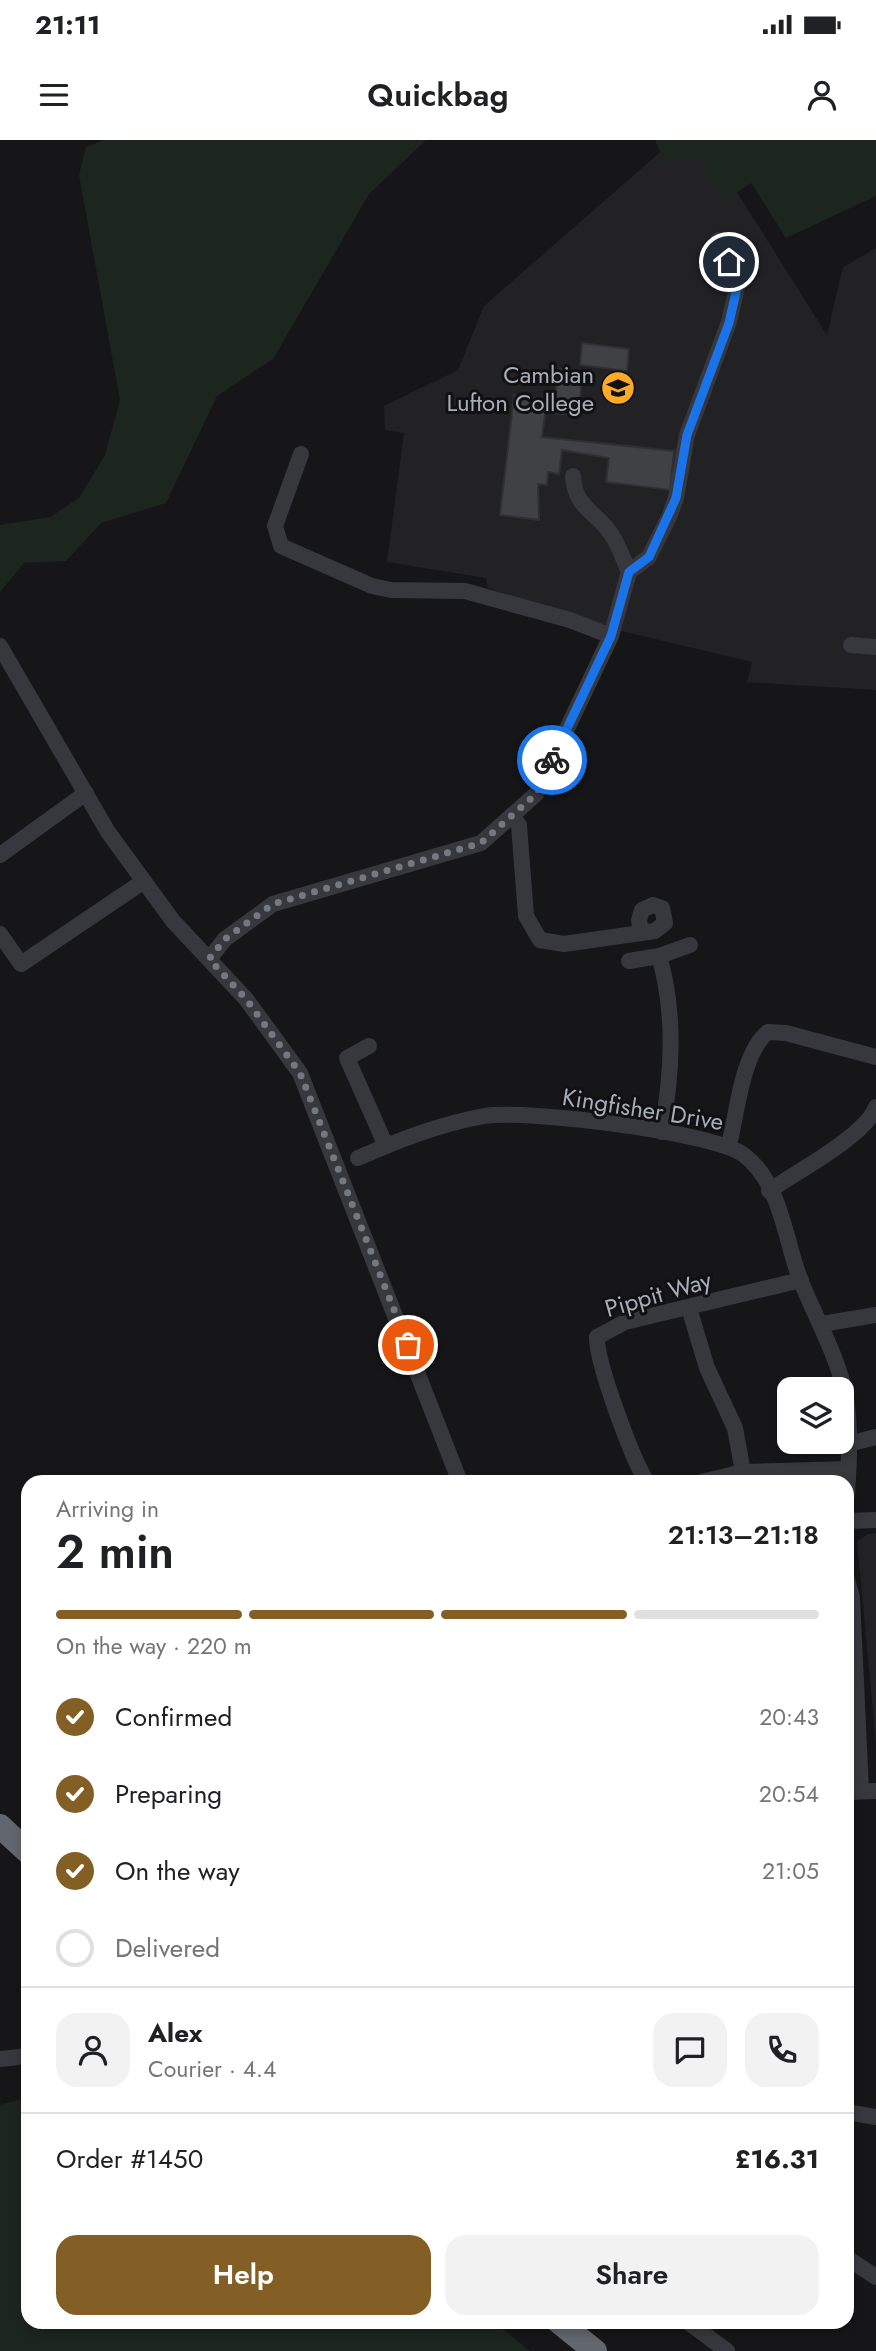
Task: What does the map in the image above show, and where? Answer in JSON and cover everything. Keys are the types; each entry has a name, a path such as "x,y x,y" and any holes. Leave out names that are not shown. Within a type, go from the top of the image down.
{"highway":[{"path":"0,1826 21,1846"},
{"path":"568,2329 595,2351"}],"street":[{"path":"209,959 225,939 273,904 481,843 536,794 611,636 629,572 649,557 676,498 687,435 729,323 738,283 718,240"},
{"path":"301,454 275,526 281,546 372,586 391,590 465,592 570,620 611,636"},
{"path":"573,476 574,493 589,513 609,531 629,572"},
{"path":"851,645 876,648"},
{"path":"0,646 108,832 173,921 246,999 300,1073 457,1475"},
{"path":"0,855 86,793"},
{"path":"512,816 519,825 526,916 540,940 564,944 641,933"},
{"path":"0,934 21,964 144,881"},
{"path":"629,961 659,956 690,945"},
{"path":"659,956 669,989 671,1080 662,1132"},
{"path":"729,1145 751,1055 758,1040 768,1032 786,1033 876,1057"},
{"path":"369,1046 347,1058 386,1146"},
{"path":"769,1191 853,1133 876,1110"},
{"name":"Kingfisher Drive","path":"358,1158 450,1123 487,1116 530,1115 662,1132 729,1145 747,1157 778,1207 800,1280 822,1324 839,1377"},
{"name":"Pippit Way","path":"645,1475 616,1407 598,1353 597,1337 625,1322 800,1280"},
{"path":"689,1308 707,1368 737,1435 743,1472"},
{"path":"822,1324 876,1315"},
{"path":"854,1442 876,1437"},
{"name":"Kingfisher Drive","path":"848,1454 848,1475"},
{"path":"730,1475 743,1472 848,1469"},
{"path":"854,1521 876,1520"},
{"path":"854,1640 861,1791"},
{"path":"0,2059 21,2057"},
{"path":"854,2113 876,2117"},
{"path":"854,2263 876,2277"},
{"path":"697,2329 727,2351"}],"shaded area":[{"path":"104,140 426,140 369,194 273,359 217,396 166,503 101,523 66,561 24,563 0,592 0,525 50,517 79,498 105,455 120,400 79,175 86,147"},
{"path":"655,140 876,140 876,196 786,238 751,183 722,202 699,157 665,163"},
{"name":"Cambian Lufton College","path":"674,140 704,140 827,335 843,267 876,248 876,690 747,682 752,662 596,625 488,588 486,578 387,562 404,433 385,430 384,406 458,370 484,306"},
{"path":"876,1533 876,1744 857,1541 868,1534"},
{"path":"21,2099 21,2329 503,2329 530,2351 0,2351 0,2105"}],"building":[{"path":"582,343 629,349 627,371 580,365"},
{"path":"558,369 582,372 579,416 554,413"},
{"path":"514,395 547,399 542,437 674,451 670,490 606,482 609,458 562,450 559,474 548,472 547,485 538,484 539,520 500,515"}],"way so far":[{"path":"408,1345 300,1073 246,999 209,959 225,939 273,904 481,843 536,794 552,760"}],"place":[{"name":"Cambian Lufton College","path":"618,388"}],"route":[{"path":"552,760 611,636 629,572 649,557 676,498 687,435 729,323 738,283 729,262"}]}
